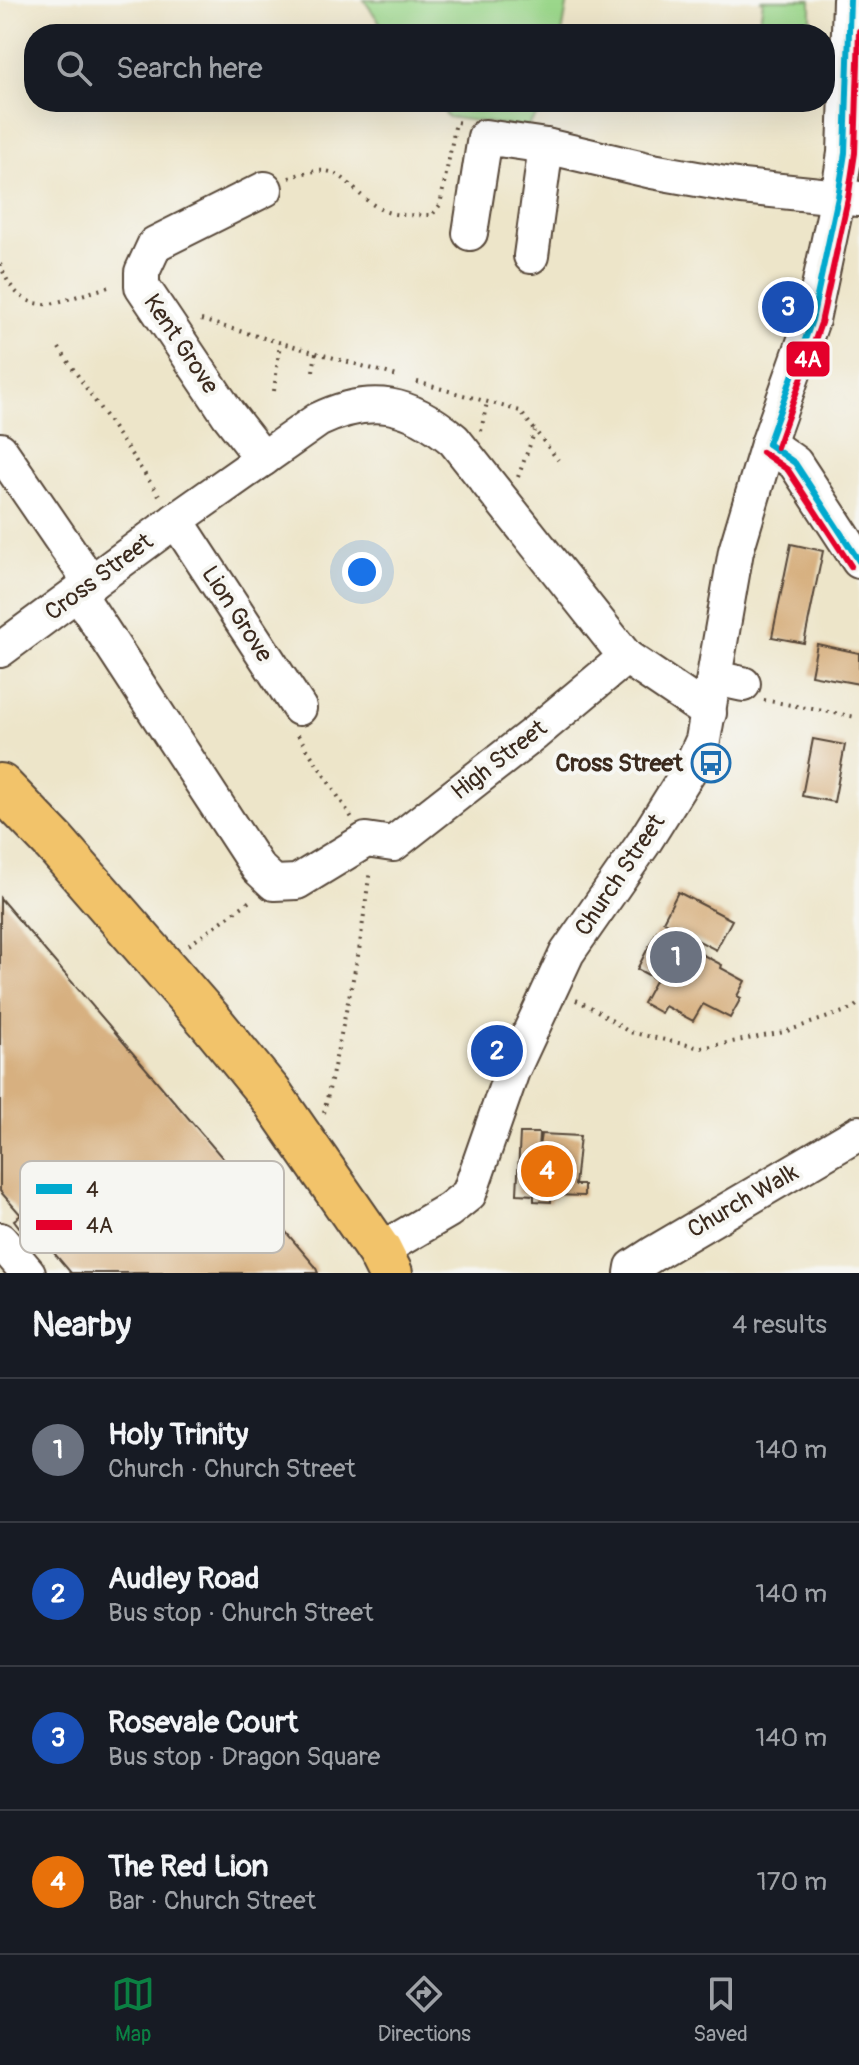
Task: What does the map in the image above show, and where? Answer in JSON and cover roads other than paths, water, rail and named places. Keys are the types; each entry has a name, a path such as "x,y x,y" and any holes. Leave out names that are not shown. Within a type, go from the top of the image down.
{"main road":[{"path":"0,786 55,843 270,1094 384,1262"}],"street":[{"name":"Church Street","path":"384,1262 469,1194 512,1071 567,953 643,844 737,687 736,551 768,444 812,320 848,198 852,152 850,0"},
{"path":"470,233 485,137 546,146 667,174 742,187 848,198"},
{"path":"531,256 546,146"},
{"name":"Kent Grove","path":"263,459 228,414 174,334 142,286 142,278 155,244 265,189"},
{"name":"Cross Street","path":"0,650 318,420 339,410 366,405 402,408 435,425 454,440 626,657 715,728"},
{"path":"768,444 795,463 859,561"},
{"path":"0,450 84,588"},
{"name":"Lion Grove","path":"176,520 299,708"},
{"name":"High Street","path":"84,588 258,868 274,883 297,882 366,840 393,844 626,657"},
{"name":"Church Walk","path":"632,1273 633,1267 653,1254 859,1133"},
{"path":"0,1240 28,1273"}],"place":[{"name":"Rosevale Court","path":"788,307"},
{"name":"Cross Street","path":"711,763"},
{"name":"Holy Trinity","path":"676,957"},
{"name":"Audley Road","path":"497,1051"},
{"name":"The Red Lion","path":"547,1171"}]}
